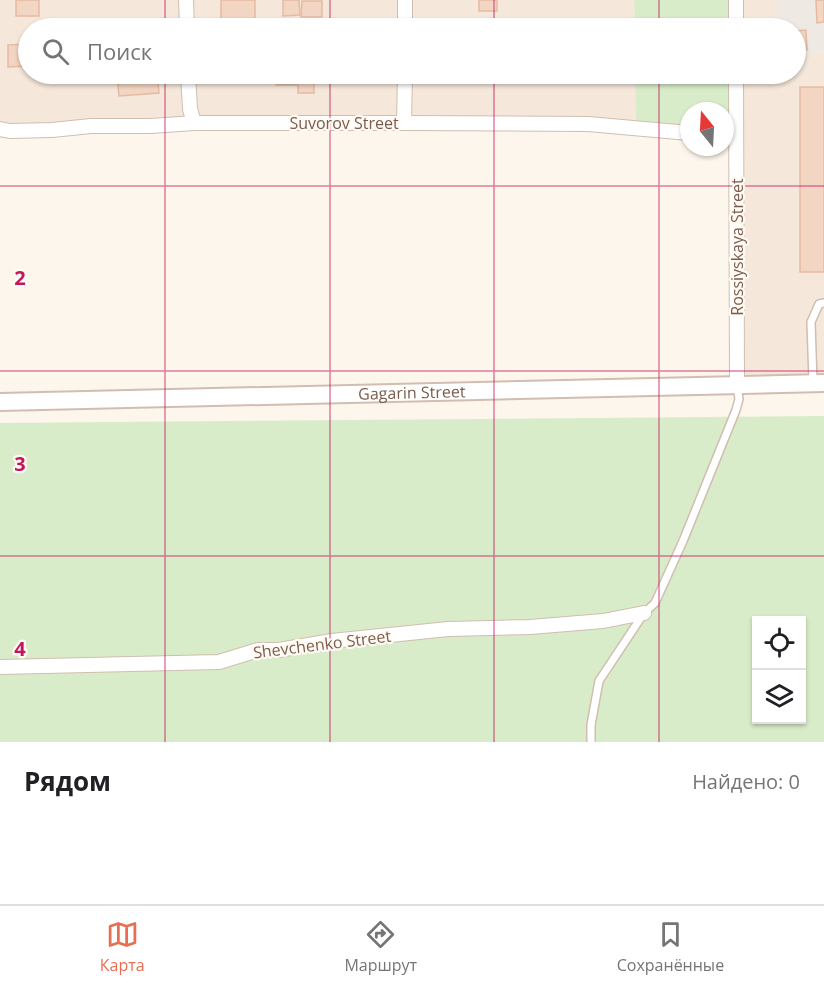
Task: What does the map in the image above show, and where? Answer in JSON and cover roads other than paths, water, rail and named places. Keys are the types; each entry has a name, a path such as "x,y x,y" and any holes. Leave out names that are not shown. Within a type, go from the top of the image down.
{"street":[{"path":"186,0 187,18"},
{"path":"405,0 405,18"},
{"path":"736,0 736,18"},
{"path":"189,84 190,109 194,123"},
{"path":"404,123 405,84"},
{"name":"Rossiyskaya Street","path":"734,102 735,84"},
{"name":"Suvorov Street","path":"0,129 52,130 91,126 194,123 404,123 588,124 680,132"},
{"name":"Rossiyskaya Street","path":"731,156 737,384"},
{"name":"Gagarin Street","path":"0,402 819,383"},
{"name":"Shevchenko Street","path":"0,666 219,662 258,650 279,650 332,641 448,629 530,627 603,621 644,613"}],"lane":[{"path":"819,383 811,322 819,304 824,303"},
{"path":"591,742 591,725 599,681 644,613 656,603 736,410 739,399 737,384"}]}
